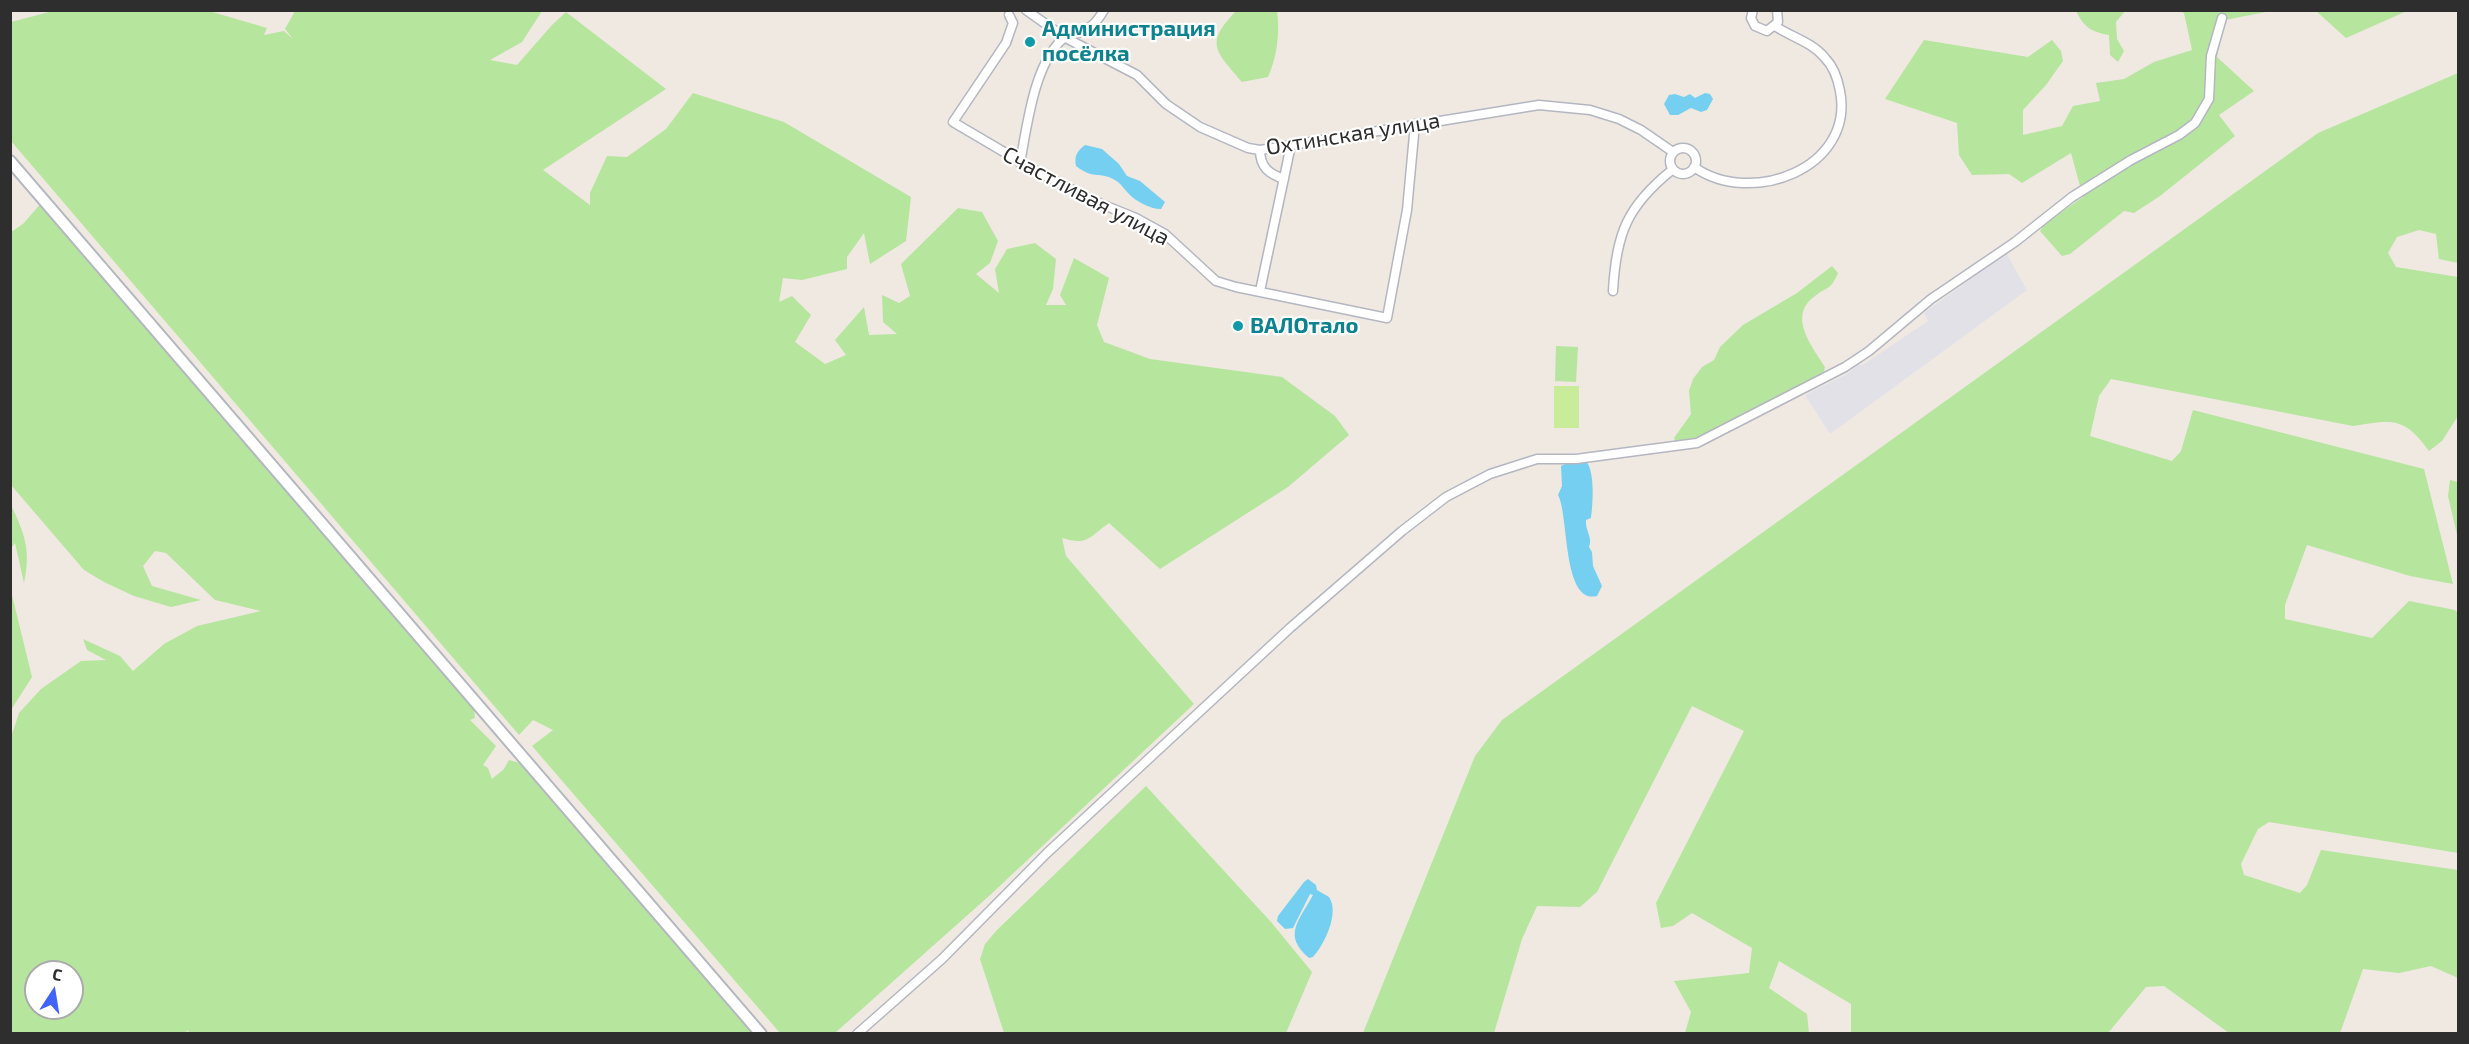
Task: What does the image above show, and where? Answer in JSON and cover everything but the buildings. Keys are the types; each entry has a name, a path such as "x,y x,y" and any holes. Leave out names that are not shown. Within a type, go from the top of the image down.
{"street":[{"path":"1006,13 1016,15 1025,10"},
{"name":"Охтинская улица","path":"1025,10 1064,38 1137,75 1166,104 1200,127 1234,143 1260,150 1539,105 1567,106 1619,119 1641,130 1673,152 1680,147 1693,152 1696,158 1694,167 1704,174 1726,181 1755,182 1771,180 1801,170 1816,161 1836,133 1842,116 1842,100 1833,70 1825,58 1803,40 1775,26 1767,31 1758,29 1752,22 1753,10"},
{"path":"1020,163 1035,86 1047,60 1064,38 1095,24 1104,10"},
{"path":"1775,26 1779,18 1777,10"},
{"name":"Счастливая улица","path":"1006,13 1013,23 1006,43 953,122 1020,163 1165,234 1216,281 1387,318 1407,210 1415,124"},
{"path":"857,1034 942,959 1047,853 1290,628 1402,531 1446,497 1490,474 1537,459 1576,459 1697,443 1845,367 1869,351 1931,299 2015,242 2072,196 2131,160 2179,135 2195,123 2209,99 2211,56 2222,18"},
{"path":"1260,291 1291,145"},
{"path":"1260,150 1264,166 1269,172 1284,179"},
{"path":"1673,152 1669,163 1672,170 1685,174 1694,167"},
{"path":"10,161 761,1034"},
{"path":"1613,291 1618,242 1628,218 1641,198 1672,170"}],"shaded area":[{"path":"2006,253 2027,290 1830,434 1805,395 1847,374 1859,364 1861,366 1928,321 1924,313"}],"green space":[{"path":"169,10 172,12 209,11 267,28 264,35 284,31 293,39 285,29 295,11 542,11 522,42 490,60 517,65 566,12 666,89 543,170 590,205 590,193 607,156 627,157 666,129 693,93 784,122 911,197 906,241 870,264 864,233 847,257 847,269 802,280 783,278 779,302 792,296 811,315 795,342 825,364 846,355 835,340 864,307 869,335 897,334 883,322 882,295 899,303 910,296 901,264 958,208 982,212 998,241 990,263 976,274 999,293 995,269 1007,249 1035,243 1056,259 1053,289 1046,305 1066,305 1060,295 1074,258 1109,278 1097,325 1104,342 1150,359 1282,377 1335,416 1349,435 1288,487 1160,569 1109,523 1088,539 1078,541 1062,538 1066,556 1194,704 989,896 835,1033 780,1033 532,746 553,730 533,720 519,735 11,141 11,22 53,11"},
{"path":"1236,11 1277,11 1277,45 1268,77 1242,82 1220,55 1217,40 1226,22"},
{"path":"2076,11 2125,11 2116,22 2117,39 2124,51 2118,62 2110,55 2109,35 2089,28"},
{"path":"2179,11 2271,11 2225,20 2217,57 2254,91 2219,115 2235,136 2160,196 2134,213 2124,211 2070,254 2062,256 2040,231 2044,224 2083,197 2071,153 2022,183 2009,174 1972,175 1959,155 1957,123 1885,99 1924,40 2028,57 2052,40 2061,51 2063,61 2046,85 2023,110 2023,135 2062,126 2073,106 2100,101 2096,83 2124,79 2154,62 2192,50 2184,13"},
{"path":"2316,11 2407,11 2346,38"},
{"path":"2458,73 2458,263 2439,259 2436,234 2419,230 2397,237 2388,253 2396,267 2458,277 2458,416 2442,441 2429,451 2412,431 2396,423 2378,422 2353,426 2111,379 2099,396 2090,436 2172,461 2181,451 2193,410 2424,469 2453,584 2410,576 2307,545 2285,605 2285,619 2372,638 2409,601 2455,610 2458,613 2458,853 2269,822 2258,829 2241,864 2244,875 2300,893 2307,885 2321,850 2458,870 2458,978 2431,966 2399,973 2363,969 2340,1033 2229,1033 2164,986 2146,987 2108,1033 1851,1034 1851,1004 1779,961 1769,988 1807,1014 1809,1033 1685,1033 1691,1012 1674,981 1749,973 1752,948 1692,913 1673,926 1661,928 1656,903 1744,731 1692,706 1597,892 1580,907 1537,906 1522,939 1494,1033 1363,1033 1475,756 1502,720 2318,133"},
{"path":"42,202 474,709 475,718 470,720 496,746 483,765 488,768 492,779 504,769 509,760 524,764 752,1033 189,1034 188,1030 184,1034 11,1033 10,740 19,713 41,689 81,661 106,660 87,650 83,639 120,656 133,671 164,644 197,626 261,611 215,600 166,553 155,551 143,566 152,586 201,600 171,607 134,596 104,582 84,570 11,485 10,233 24,223"},
{"path":"1832,266 1838,273 1833,283 1807,304 1802,322 1809,341 1825,367 1824,372 1701,437 1676,442 1674,438 1691,414 1689,391 1693,379 1702,367 1714,360 1720,347 1743,325 1797,293"},
{"path":"1556,346 1578,347 1576,382 1555,381"},
{"path":"1554,386 1579,386 1579,428 1554,428"},
{"path":"2450,480 2458,482 2458,539 2448,496"},
{"path":"11,505 20,525 27,552 24,583 15,543 11,548"},
{"path":"11,591 32,677 10,710"},
{"path":"1146,786 1271,922 1312,972 1286,1033 1004,1033 980,959 985,944"}],"water":[{"path":"1705,93 1710,94 1713,99 1707,110 1701,112 1691,108 1678,115 1670,115 1664,104 1669,95 1684,97 1690,94 1695,98"},
{"path":"1085,145 1102,149 1119,164 1127,176 1140,181 1165,202 1161,209 1139,202 1112,178 1088,173 1076,166 1077,154"},
{"path":"1586,461 1591,472 1593,496 1591,518 1586,520 1586,524 1593,566 1602,586 1597,596 1586,595 1578,587 1572,573 1558,495 1562,486 1561,466"},
{"path":"1308,879 1316,885 1317,890 1329,897 1333,911 1326,937 1313,957 1309,958 1296,942 1295,935 1298,920 1313,895 1310,894 1293,928 1285,929 1277,921 1278,916"}],"place":[{"name":"Администрация посёлка","path":"1030,42"},
{"name":"ВАЛОтало","path":"1238,326"}]}
